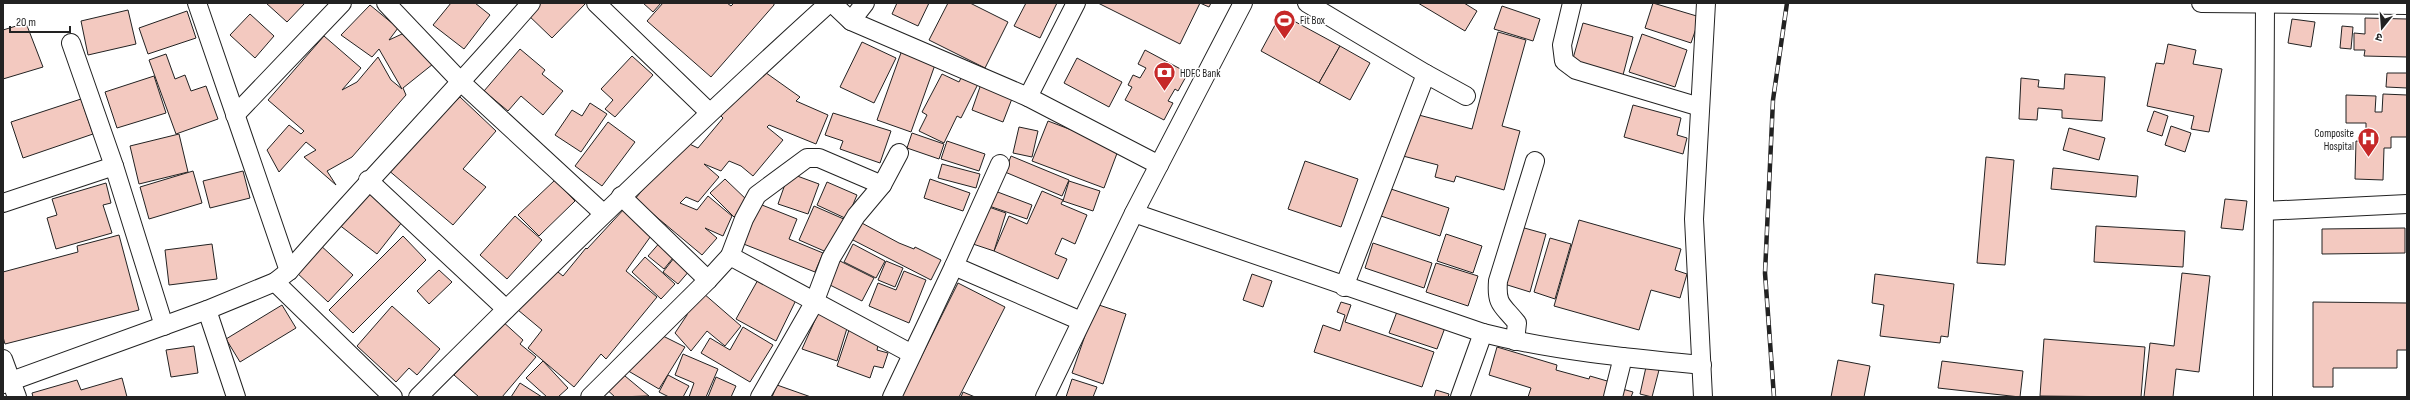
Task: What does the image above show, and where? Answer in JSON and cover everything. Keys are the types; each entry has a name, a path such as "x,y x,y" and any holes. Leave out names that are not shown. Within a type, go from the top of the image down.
{"street":[{"path":"197,3 235,115 282,276 393,397"},
{"path":"235,115 342,3"},
{"path":"386,3 462,83 603,213"},
{"path":"3,359 10,387 207,310 282,276 368,180 462,83 531,3"},
{"path":"596,3 709,112"},
{"path":"418,397 603,213 709,112 829,3"},
{"path":"832,3 851,21 1028,97 1159,165"},
{"path":"851,21 865,3"},
{"path":"1028,97 1076,3"},
{"path":"1045,397 1134,213 1243,3"},
{"path":"1307,3 1426,74 1466,96"},
{"path":"1572,3 1562,45 1564,61 1576,70 1700,107"},
{"path":"1703,397 1694,219 1706,3"},
{"path":"2201,3 2407,5"},
{"path":"2263,397 2265,3"},
{"path":"71,43 114,166 164,326"},
{"path":"1344,287 1426,74"},
{"path":"760,397 814,303 831,258 856,216 882,185 898,153"},
{"path":"590,397 708,280 730,256 744,219 758,195 807,158 819,158 882,185"},
{"path":"1515,340 1517,323 1500,306 1497,297 1498,281 1535,161"},
{"path":"892,397 1000,164"},
{"path":"3,204 114,166"},
{"path":"368,180 506,309"},
{"path":"621,196 708,280"},
{"path":"2264,212 2407,204"},
{"path":"1134,213 1344,287 1483,333 1515,340 1623,357 1702,365"},
{"path":"730,256 814,303 912,354"},
{"path":"954,266 1081,320"},
{"path":"207,310 236,397"},
{"path":"1460,397 1483,333"},
{"path":"1614,397 1623,357"}],"building":[{"path":"266,3 305,3 287,22"},
{"path":"451,3 475,3 490,15 464,49 433,25"},
{"path":"534,3 586,3 552,38 525,12"},
{"path":"643,3 661,3 653,12"},
{"path":"663,3 727,3 731,6 734,3 774,3 774,5 711,77 647,21"},
{"path":"897,3 929,3 918,26 892,14"},
{"path":"948,3 970,3 1008,22 985,68 929,40"},
{"path":"1026,3 1057,3 1040,38 1014,26"},
{"path":"1098,3 1200,3 1180,44"},
{"path":"1200,3 1211,3 1209,7"},
{"path":"1418,3 1464,3 1477,11 1465,31"},
{"path":"1653,3 1700,17 1691,43 1645,28"},
{"path":"370,5 398,28 389,40 402,34 433,64 403,88 406,95 352,157 327,171 336,185 304,157 316,150 306,142 279,172 267,150 289,125 301,134 304,131 268,100 324,36 361,68 342,90 357,82 378,57 391,80 402,89 379,49 372,57 341,35"},
{"path":"1502,6 1540,19 1533,41 1494,29"},
{"path":"128,10 136,44 88,55 81,21"},
{"path":"187,11 196,38 148,54 139,28"},
{"path":"250,14 274,36 255,58 230,35"},
{"path":"1281,14 1340,46 1319,83 1261,51"},
{"path":"2365,18 2407,19 2407,57 2364,56 2365,50 2354,50 2354,33 2365,34"},
{"path":"2292,19 2315,22 2311,47 2288,43"},
{"path":"26,23 43,67 3,79 3,30"},
{"path":"1583,23 1633,37 1623,75 1572,62"},
{"path":"2342,26 2353,27 2351,49 2340,48"},
{"path":"1498,32 1526,40 1502,126 1520,131 1504,190 1456,176 1454,182 1435,177 1438,165 1403,156 1415,114 1472,129"},
{"path":"1642,34 1687,50 1675,87 1629,72"},
{"path":"862,42 896,58 874,103 840,87"},
{"path":"2168,44 2196,50 2193,64 2222,69 2209,132 2191,129 2194,116 2147,106 2156,63 2164,64"},
{"path":"1340,46 1370,63 1350,100 1319,83"},
{"path":"520,49 545,70 542,74 563,91 543,115 521,96 508,111 484,91"},
{"path":"902,50 936,62 911,132 877,120"},
{"path":"1145,50 1188,73 1178,91 1175,89 1168,101 1173,103 1164,120 1125,100 1132,87 1128,85 1133,75 1140,78 1146,68 1138,64"},
{"path":"166,54 175,79 185,75 191,91 206,86 218,119 176,134 149,60"},
{"path":"632,56 653,75 615,117 605,109 613,100 601,89"},
{"path":"1077,58 1122,82 1109,107 1064,83"},
{"path":"762,70 800,97 796,101 828,115 816,144 769,125 767,127 783,140 753,176 741,166 729,161 721,171 704,164 719,177 698,202 686,197 680,203 697,210 708,196 732,216 723,236 705,228 717,238 702,255 635,199 683,141 698,148 723,118 719,114"},
{"path":"2387,73 2407,73 2407,88 2386,87"},
{"path":"942,74 959,82 963,74 979,82 961,118 957,116 944,143 919,131 927,115 922,112"},
{"path":"2065,74 2105,77 2102,121 2062,118 2062,110 2038,108 2037,120 2019,119 2021,78 2039,80 2038,87 2064,89"},
{"path":"154,76 166,113 117,128 105,92"},
{"path":"981,84 1013,96 1003,122 972,110"},
{"path":"2383,94 2407,95 2407,137 2391,137 2391,148 2384,148 2383,180 2355,179 2356,141 2366,142 2366,123 2346,123 2346,95 2376,96 2375,112 2382,112"},
{"path":"460,97 496,131 463,169 486,187 453,225 387,169"},
{"path":"81,99 93,134 23,158 11,122"},
{"path":"590,103 607,114 581,152 555,135 572,110 582,116"},
{"path":"1633,105 1681,118 1677,135 1687,138 1683,154 1624,137"},
{"path":"2154,111 2168,116 2162,136 2147,131"},
{"path":"833,113 891,131 880,163 840,149 843,141 825,135"},
{"path":"1048,121 1119,148 1104,188 1032,161"},
{"path":"608,122 635,142 602,186 575,166"},
{"path":"2171,126 2191,133 2185,152 2165,145"},
{"path":"1019,127 1038,131 1032,157 1013,153"},
{"path":"2069,128 2105,138 2099,160 2063,150"},
{"path":"912,133 944,144 939,159 907,148"},
{"path":"179,134 188,172 139,184 130,146"},
{"path":"947,141 985,154 979,171 941,159"},
{"path":"1011,156 1069,180 1062,196 1005,172"},
{"path":"1986,157 2014,160 2005,265 1977,263"},
{"path":"1305,161 1358,179 1341,227 1288,209"},
{"path":"942,164 980,174 976,188 938,178"},
{"path":"2053,168 2138,176 2136,197 2051,189"},
{"path":"193,171 202,203 149,219 140,187"},
{"path":"243,171 250,198 210,208 203,181"},
{"path":"789,173 819,184 808,214 778,204"},
{"path":"725,179 749,202 734,217 710,193"},
{"path":"930,179 970,193 963,211 924,198"},
{"path":"555,180 575,201 539,236 518,215"},
{"path":"1069,181 1100,191 1093,211 1063,201"},
{"path":"827,182 857,195 847,219 817,205"},
{"path":"106,183 111,203 103,205 112,233 56,249 47,218 57,215 52,199"},
{"path":"367,187 406,217 377,254 338,224"},
{"path":"1391,189 1449,208 1440,236 1381,216"},
{"path":"995,191 1032,205 1027,219 989,206"},
{"path":"1042,191 1063,200 1061,204 1087,215 1075,244 1062,238 1055,254 1067,259 1058,279 994,251 1009,216 1027,224"},
{"path":"2225,199 2247,201 2243,230 2221,228"},
{"path":"757,203 797,219 789,239 823,253 815,272 741,243"},
{"path":"814,206 846,220 831,254 799,240"},
{"path":"986,206 1006,213 994,251 973,244"},
{"path":"625,208 653,233 626,271 657,297 606,359 601,354 574,387 528,348 542,330 518,310 553,268 563,276 586,248 587,249"},
{"path":"515,216 542,240 507,279 480,255"},
{"path":"1579,220 1681,249 1675,270 1687,274 1680,298 1651,290 1639,330 1554,306"},
{"path":"860,222 899,243 914,249 915,247 941,260 931,280 851,239"},
{"path":"1517,226 1546,234 1530,292 1501,283"},
{"path":"2096,226 2185,231 2183,267 2094,262"},
{"path":"2405,228 2405,253 2322,254 2322,229"},
{"path":"1446,234 1482,246 1473,273 1437,261"},
{"path":"119,235 139,310 5,344 3,337 3,272 78,252 77,246"},
{"path":"403,236 426,260 353,333 329,310"},
{"path":"1550,238 1571,244 1555,299 1534,292"},
{"path":"662,240 677,253 664,269 648,256"},
{"path":"1373,243 1432,263 1424,288 1365,268"},
{"path":"212,244 217,279 169,285 165,250"},
{"path":"319,244 353,275 328,302 295,271"},
{"path":"853,244 885,261 876,278 844,262"},
{"path":"645,257 675,284 661,299 632,272"},
{"path":"674,258 690,270 678,284 663,272"},
{"path":"836,259 874,278 862,301 824,282"},
{"path":"886,261 903,268 895,287 878,280"},
{"path":"1436,263 1478,276 1468,306 1426,292"},
{"path":"439,270 452,282 429,304 417,291"},
{"path":"904,271 926,280 909,323 869,306 878,283 896,290"},
{"path":"2182,273 2210,276 2199,372 2176,369 2173,397 2144,397 2150,343 2174,346"},
{"path":"1252,274 1272,281 1263,307 1243,300"},
{"path":"1875,274 1954,284 1948,337 1941,336 1940,343 1880,336 1884,305 1872,303"},
{"path":"759,278 797,298 776,341 736,319"},
{"path":"958,283 1005,307 959,397 901,397"},
{"path":"703,293 741,326 725,346 707,331 691,351 675,333 687,315 687,310"},
{"path":"1341,302 1351,305 1345,322 1434,352 1422,387 1314,352 1323,325 1340,331 1345,315 1337,312"},
{"path":"2313,302 2407,303 2407,350 2397,350 2397,368 2333,368 2333,387 2313,387"},
{"path":"1096,304 1126,314 1103,384 1072,373"},
{"path":"282,305 296,328 240,362 226,339"},
{"path":"392,306 440,349 417,375 409,368 396,382 357,346"},
{"path":"820,309 848,325 837,361 802,349"},
{"path":"1398,309 1446,325 1437,349 1389,333"},
{"path":"501,320 523,340 520,344 536,357 502,397 479,397 454,375"},
{"path":"743,327 773,345 750,382 701,353 710,338 730,350"},
{"path":"850,327 879,341 877,350 888,353 883,368 874,366 870,378 837,366"},
{"path":"659,334 685,347 659,389 625,369"},
{"path":"2044,339 2145,347 2141,397 2040,396"},
{"path":"194,346 198,373 171,377 166,350"},
{"path":"1497,347 1557,365 1556,370 1589,379 1590,376 1614,383 1610,397 1528,397 1531,388 1489,375"},
{"path":"683,354 718,369 706,397 689,397 694,383 675,375"},
{"path":"1838,360 1870,366 1864,397 1831,397"},
{"path":"543,361 568,388 558,397 547,397 526,378"},
{"path":"1942,361 2023,371 2020,397 1938,388"},
{"path":"1646,367 1659,370 1652,397 1640,394"},
{"path":"619,371 649,396 615,397 604,387"},
{"path":"668,375 689,386 683,397 669,397 659,392"},
{"path":"716,377 736,386 731,397 708,397"},
{"path":"122,378 127,397 33,397 32,393 77,380 81,390"},
{"path":"1072,379 1097,387 1093,397 1066,397"},
{"path":"520,383 542,397 511,397"},
{"path":"777,385 811,397 772,397"},
{"path":"1619,388 1633,392 1631,397 1616,397"},
{"path":"1436,390 1449,394 1448,397 1434,397"},
{"path":"963,392 975,397 961,397"}],"railway":[{"path":"1774,397 1765,273 1773,100 1787,3"}],"place":[{"name":"Fit Box","path":"1285,40"},
{"name":"HDFC Bank","path":"1165,92"},
{"name":"Composite Hospital","path":"2369,158"}]}
